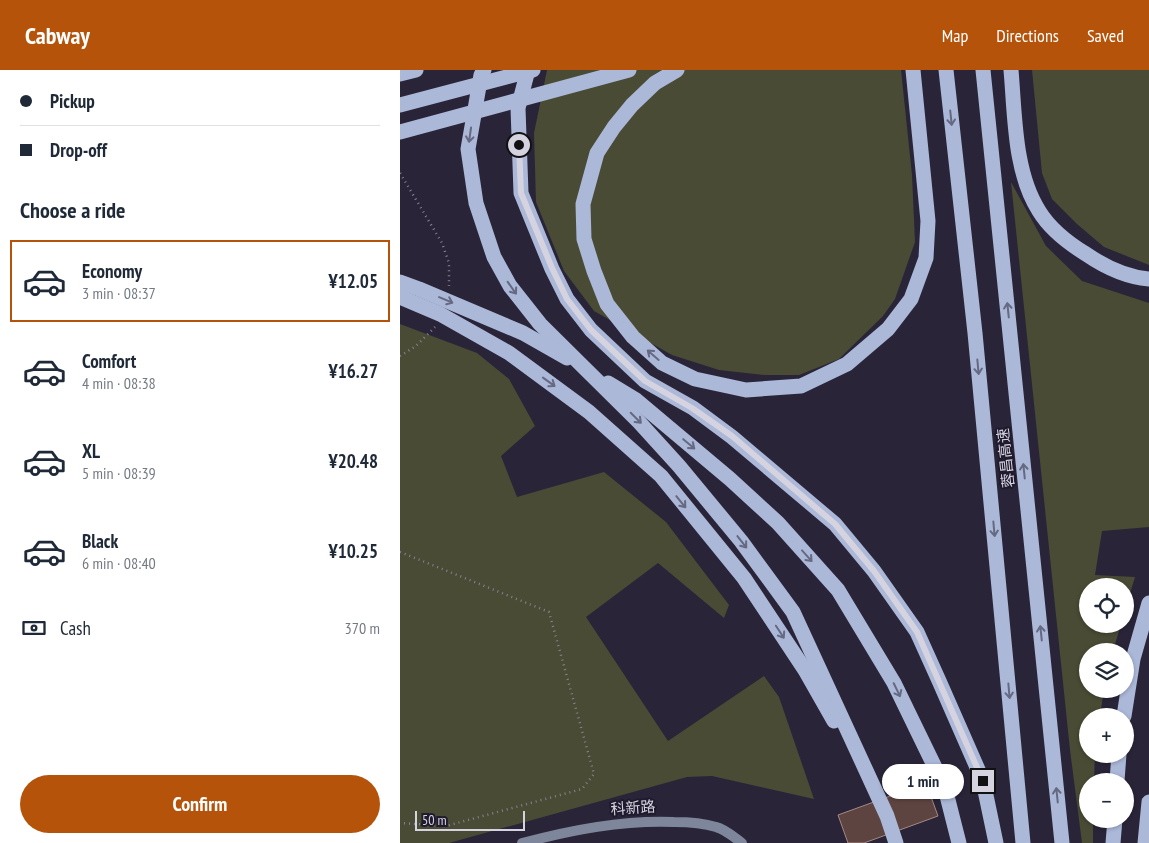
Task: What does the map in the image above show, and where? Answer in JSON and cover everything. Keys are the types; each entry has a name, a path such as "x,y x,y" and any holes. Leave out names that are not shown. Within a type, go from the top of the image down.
{"highway":[{"path":"400,74 416,70"},
{"path":"484,70 481,75 468,149 476,202 494,257 510,286 540,324 639,422 679,466 742,541 793,612 887,816 896,843"},
{"path":"528,70 518,108 521,193 567,299 591,330 645,381 692,408 732,436 835,524 874,571 917,632 983,781 996,843"},
{"path":"400,104 533,70"},
{"path":"400,132 628,70"},
{"path":"677,70 655,84 632,105 614,127 597,153 583,204 584,239 607,304 633,337 662,363 695,379 746,390 801,386 847,364 888,329 912,299 926,258 928,221 913,70"},
{"name":"蓉昌高速","path":"946,70 976,342 1023,843"},
{"name":"蓉昌高速","path":"983,70 1062,843"},
{"path":"1011,70 1019,150 1028,189 1039,212 1065,241 1100,264 1134,278 1149,279"},
{"path":"400,282 419,288 523,333 636,400 730,479 778,523 838,590 894,682 945,788 959,843"},
{"path":"400,297 440,314 509,353 589,412 661,476 744,578 805,670 887,816"},
{"path":"1125,708 1133,658 1149,603"},
{"path":"1145,843 1149,802"},
{"path":"1113,843 1114,828"}],"main road":[{"name":"科新路","path":"522,843 579,830 648,821 687,822 718,827 742,843"}],"path":[{"path":"400,173 442,243 449,263 449,286 446,294"},
{"path":"400,356 416,346 435,328 438,319"},
{"path":"400,552 549,612 594,774 582,789 446,826 400,823"}],"green space":[{"path":"547,70 901,70 912,175 915,242 895,299 883,316 839,359 799,375 765,375 719,370 672,355 594,311 564,271 536,202 534,133"},
{"path":"1032,70 1149,70 1149,265 1104,247 1052,199 1042,173"},
{"path":"1011,182 1046,246 1082,281 1149,303 1149,527 1102,531 1095,575 1135,577 1134,580 1134,578 1079,578 1079,633 1118,633 1115,643 1079,643 1079,698 1103,698 1101,708 1079,708 1079,763 1095,763 1094,773 1079,773 1079,820 1070,750"},
{"path":"400,324 477,353 509,379 535,426 501,456 517,497 604,472 666,522 729,605 724,618 658,563 586,617 668,741 764,676 779,697 814,799 712,776 687,777 449,843 400,843"},
{"path":"1080,828 1093,828 1093,843 1082,843"}],"building":[{"path":"926,783 938,816 864,843 848,843 838,815"}],"route":[{"path":"519,145 521,193 567,299 591,330 645,381 692,408 732,436 835,524 874,571 917,632 983,781"}]}
